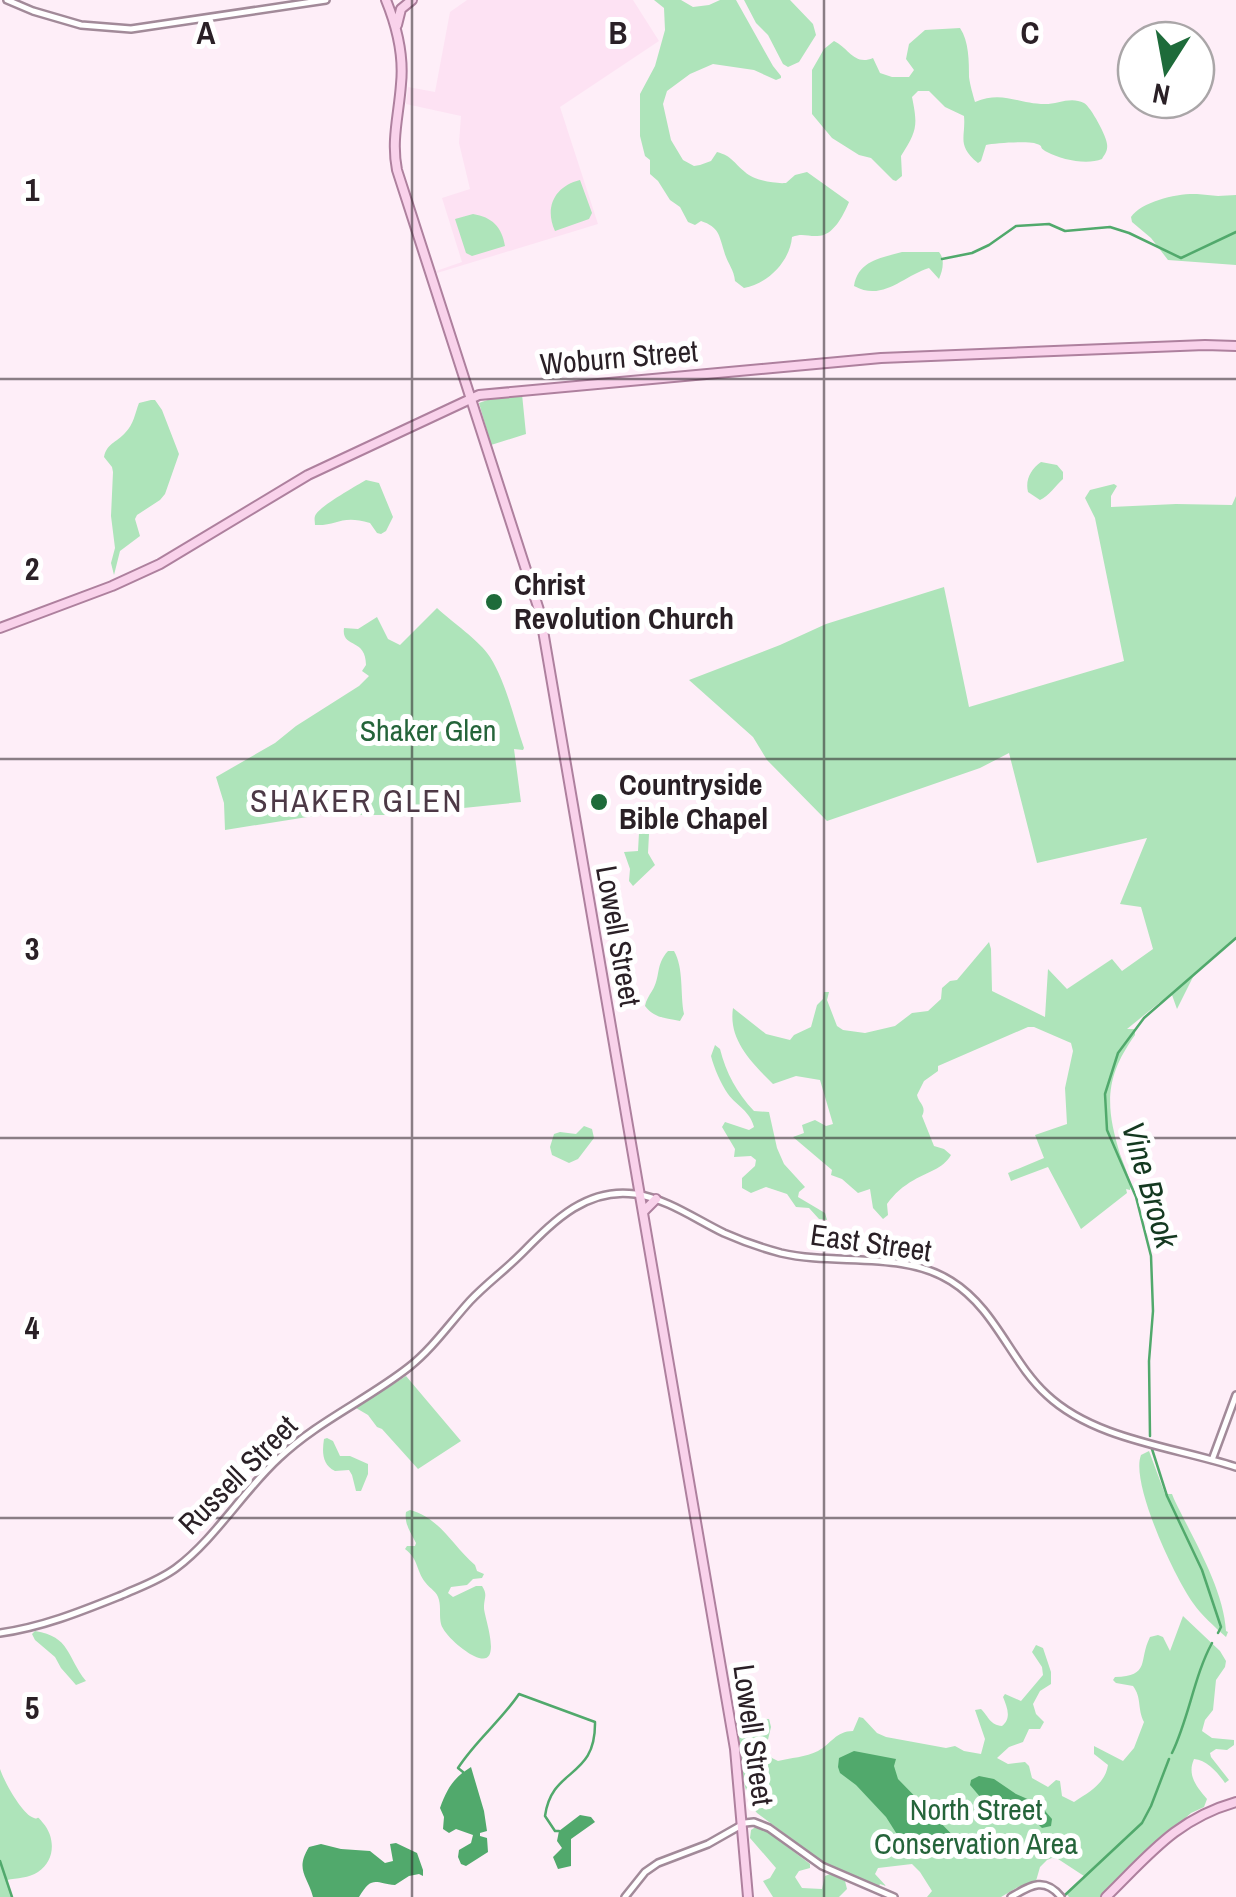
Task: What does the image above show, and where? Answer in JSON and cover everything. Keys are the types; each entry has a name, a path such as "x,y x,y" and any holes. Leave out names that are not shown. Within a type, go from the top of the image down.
{"main road":[{"name":"Lowell Street","path":"386,0 402,66 394,132 396,167 540,614 736,1749 748,1897"},
{"path":"396,29 401,10 412,0"},
{"name":"Woburn Street","path":"0,628 160,564 308,475 488,393 881,358 1236,346"},
{"path":"643,1212 656,1199"},
{"path":"1106,1897 1177,1830 1202,1813 1236,1802"}],"street":[{"path":"7,0 81,25 132,28 326,0"},
{"name":"East Street","path":"477,1294 567,1211 600,1196 640,1195 778,1252 898,1264 938,1274 965,1290 982,1307 1034,1382 1076,1416 1109,1430 1236,1467"},
{"name":"Russell Street","path":"0,1634 65,1618 177,1567 278,1458 324,1421 410,1366 477,1294"},
{"path":"1212,1460 1236,1395"},
{"path":"625,1897 645,1872 658,1864 754,1822 764,1824 818,1864 894,1897"},
{"path":"1011,1897 1043,1884 1060,1897"}],"shaded area":[{"path":"467,0 633,0 659,41 560,107 598,224 437,273 462,262 442,198 470,189 459,143 461,116 406,104 408,87 435,92 450,12"},
{"path":"854,1751 896,1759 898,1779 968,1851 966,1855 926,1857 905,1847 886,1817 840,1773 839,1758"},
{"path":"471,1767 487,1831 480,1836 487,1838 488,1852 466,1866 461,1864 459,1850 471,1843 473,1835 443,1829 440,1808 451,1785"},
{"path":"979,1776 994,1779 1039,1804 1052,1819 1051,1826 1042,1828 1032,1818 981,1798 970,1785"},
{"path":"580,1815 595,1822 571,1839 571,1866 558,1869 553,1857 562,1848 557,1841 559,1831"},
{"path":"321,1844 370,1851 385,1863 393,1861 390,1844 417,1853 423,1876 409,1876 395,1885 371,1883 359,1897 313,1897 303,1867 309,1847"}],"green space":[{"path":"654,0 681,0 693,7 736,0 781,76 776,80 754,70 713,64 690,74 667,91 663,104 671,140 683,160 700,165 711,161 717,152 753,177 776,183 786,183 807,172 849,202 827,233 792,237 782,263 753,286 744,288 735,281 715,229 701,221 695,225 688,222 680,207 650,174 650,160 645,156 640,136 640,94 655,66 665,30 664,8"},
{"path":"744,0 790,0 813,24 816,35 799,62 788,67 783,64"},
{"path":"960,28 967,45 975,102 994,97 1050,104 1069,100 1084,103 1106,140 1107,151 1102,159 1067,159 1038,144 1017,142 986,145 978,163 964,146 964,116 945,107 929,91 918,91 912,97 915,128 901,156 902,176 896,181 871,158 832,138 812,114 812,70 824,49 834,41 856,58 873,58 880,73 909,77 914,70 906,59 909,44 925,30"},
{"path":"580,180 592,213 589,219 555,231 551,214 554,199 564,187"},
{"path":"1197,194 1236,195 1236,265 1168,260 1132,222 1136,211 1152,202"},
{"path":"473,214 495,224 505,246 472,256 466,253 455,219"},
{"path":"902,252 939,252 943,265 939,279 929,268 884,289 854,286 865,266"},
{"path":"522,394 526,434 491,445 479,403"},
{"path":"155,400 179,454 165,494 137,515 140,536 120,551 114,575 113,472 105,452 130,426 139,403"},
{"path":"1041,462 1057,465 1063,479 1040,500 1028,492 1027,483"},
{"path":"366,480 379,483 393,517 386,531 377,533 370,523 352,520 315,525 315,516 323,507"},
{"path":"1117,486 1111,496 1111,507 1232,505 1236,496 1236,937 1195,973 1177,1009 1172,995 1127,1029 1135,1029 1135,1035 1113,1078 1110,1106 1115,1137 1131,1184 1127,1193 1081,1229 1048,1167 1011,1181 1008,1173 1044,1158 1035,1135 1067,1124 1065,1088 1073,1051 1071,1043 1028,1027 938,1066 938,1071 924,1081 917,1095 923,1107 922,1116 934,1146 951,1155 939,1167 899,1190 887,1204 888,1215 883,1219 873,1208 870,1189 858,1193 831,1175 832,1170 793,1137 804,1133 802,1125 815,1120 826,1126 833,1124 820,1080 796,1076 773,1084 738,1041 733,1008 766,1034 790,1040 811,1027 817,1005 824,992 829,992 827,1000 837,1026 843,1030 865,1033 895,1026 912,1013 928,1011 941,999 942,988 957,980 989,942 992,991 1045,1017 1048,969 1067,989 1112,959 1122,971 1153,949 1141,907 1120,904 1147,838 1037,863 1009,753 980,768 827,821 767,760 753,737 689,680 826,624 944,587 969,707 1124,661 1095,518 1085,498 1090,490"},
{"name":"Shaker Glen","path":"437,608 485,651 501,678 524,748 514,749 521,802 395,815 320,815 225,830 224,803 216,777 275,743 369,676 362,671 366,665 362,650 346,639 344,628 358,629 377,617 388,639 400,645"},
{"path":"644,829 649,834 648,853 655,865 633,886 624,852 638,851 639,833"},
{"path":"668,951 674,951 679,965 684,1014 680,1021 656,1015 645,1006"},
{"path":"715,1045 748,1104 754,1111 769,1112 784,1164 805,1187 798,1197 825,1213 827,1220 819,1219 809,1208 796,1207 787,1194 766,1187 751,1193 742,1188 742,1178 756,1160 751,1156 734,1157 735,1149 722,1127 725,1122 749,1130 754,1127 720,1081 711,1056"},
{"path":"584,1126 592,1129 594,1138 578,1159 569,1163 552,1155 554,1134 576,1134"},
{"path":"406,1376 461,1441 418,1469 368,1415 356,1408"},
{"path":"327,1438 333,1441 340,1456 368,1464 361,1491 356,1491 349,1470 335,1471 328,1465 323,1449"},
{"path":"1149,1451 1165,1494 1172,1494 1206,1564 1220,1598 1226,1637 1193,1603 1156,1530 1139,1468 1141,1455"},
{"path":"410,1510 430,1519 484,1574 467,1585 451,1587 448,1593 453,1597 482,1586 491,1641 489,1656 483,1659 470,1654 443,1628 438,1597 405,1549 416,1543 406,1520"},
{"name":"North Street Conservation Area","path":"1183,1616 1226,1661 1216,1680 1213,1710 1202,1731 1212,1738 1234,1740 1227,1750 1210,1753 1229,1780 1225,1783 1208,1764 1194,1759 1192,1775 1207,1799 1204,1807 1191,1813 1101,1897 1069,1897 1066,1893 1084,1876 1052,1858 1040,1867 1036,1881 1001,1897 927,1897 932,1891 912,1864 878,1868 875,1874 886,1886 880,1884 878,1888 824,1863 757,1813 751,1804 744,1783 736,1722 758,1736 764,1719 769,1719 766,1748 778,1761 818,1751 838,1735 853,1731 859,1717 886,1737 946,1748 955,1746 981,1754 985,1739 975,1710 981,1709 995,1724 1005,1723 1005,1694 1021,1701 1043,1675 1032,1652 1036,1645 1043,1648 1051,1672 1051,1684 1040,1691 1033,1704 1044,1722 1040,1729 1029,1729 1023,1742 1009,1747 997,1758 1008,1764 1025,1762 1032,1778 1048,1787 1060,1781 1062,1796 1074,1802 1096,1787 1106,1772 1108,1765 1094,1754 1094,1746 1123,1761 1134,1748 1144,1722 1133,1686 1113,1680 1139,1670 1150,1637 1163,1637 1170,1651"},
{"path":"35,1631 62,1643 86,1681 76,1685 55,1657 35,1640"},
{"path":"0,1769 17,1801 30,1816 40,1820 52,1842 44,1867 31,1876 7,1880 12,1897 0,1897"},
{"path":"757,1826 810,1864 810,1868 799,1871 795,1877 802,1888 822,1889 825,1876 830,1874 845,1881 847,1889 839,1897 773,1897 763,1881 776,1868 750,1838 751,1830"}],"waterway":[{"path":"942,259 972,253 1016,226 1049,224 1065,231 1110,227 1181,258 1236,232"},
{"name":"Vine Brook","path":"1150,1436 1151,1256 1136,1197 1107,1130 1105,1094 1118,1053 1144,1018 1236,938"},
{"name":"Vine Brook","path":"1152,1449 1167,1496 1202,1570 1221,1627 1218,1633"},
{"name":"Vine Brook","path":"1172,1753 1212,1643"},
{"path":"463,1772 458,1768 465,1758 519,1694 595,1722 589,1754 549,1800 545,1816 559,1831"},
{"name":"Vine Brook","path":"1065,1895 1142,1823 1169,1759"},
{"path":"0,1861 12,1897"}],"place":[{"name":"Christ Revolution Church","path":"494,602"},
{"name":"Countryside Bible Chapel","path":"599,802"}],"district":[{"name":"SHAKER GLEN","path":"357,801"}]}
